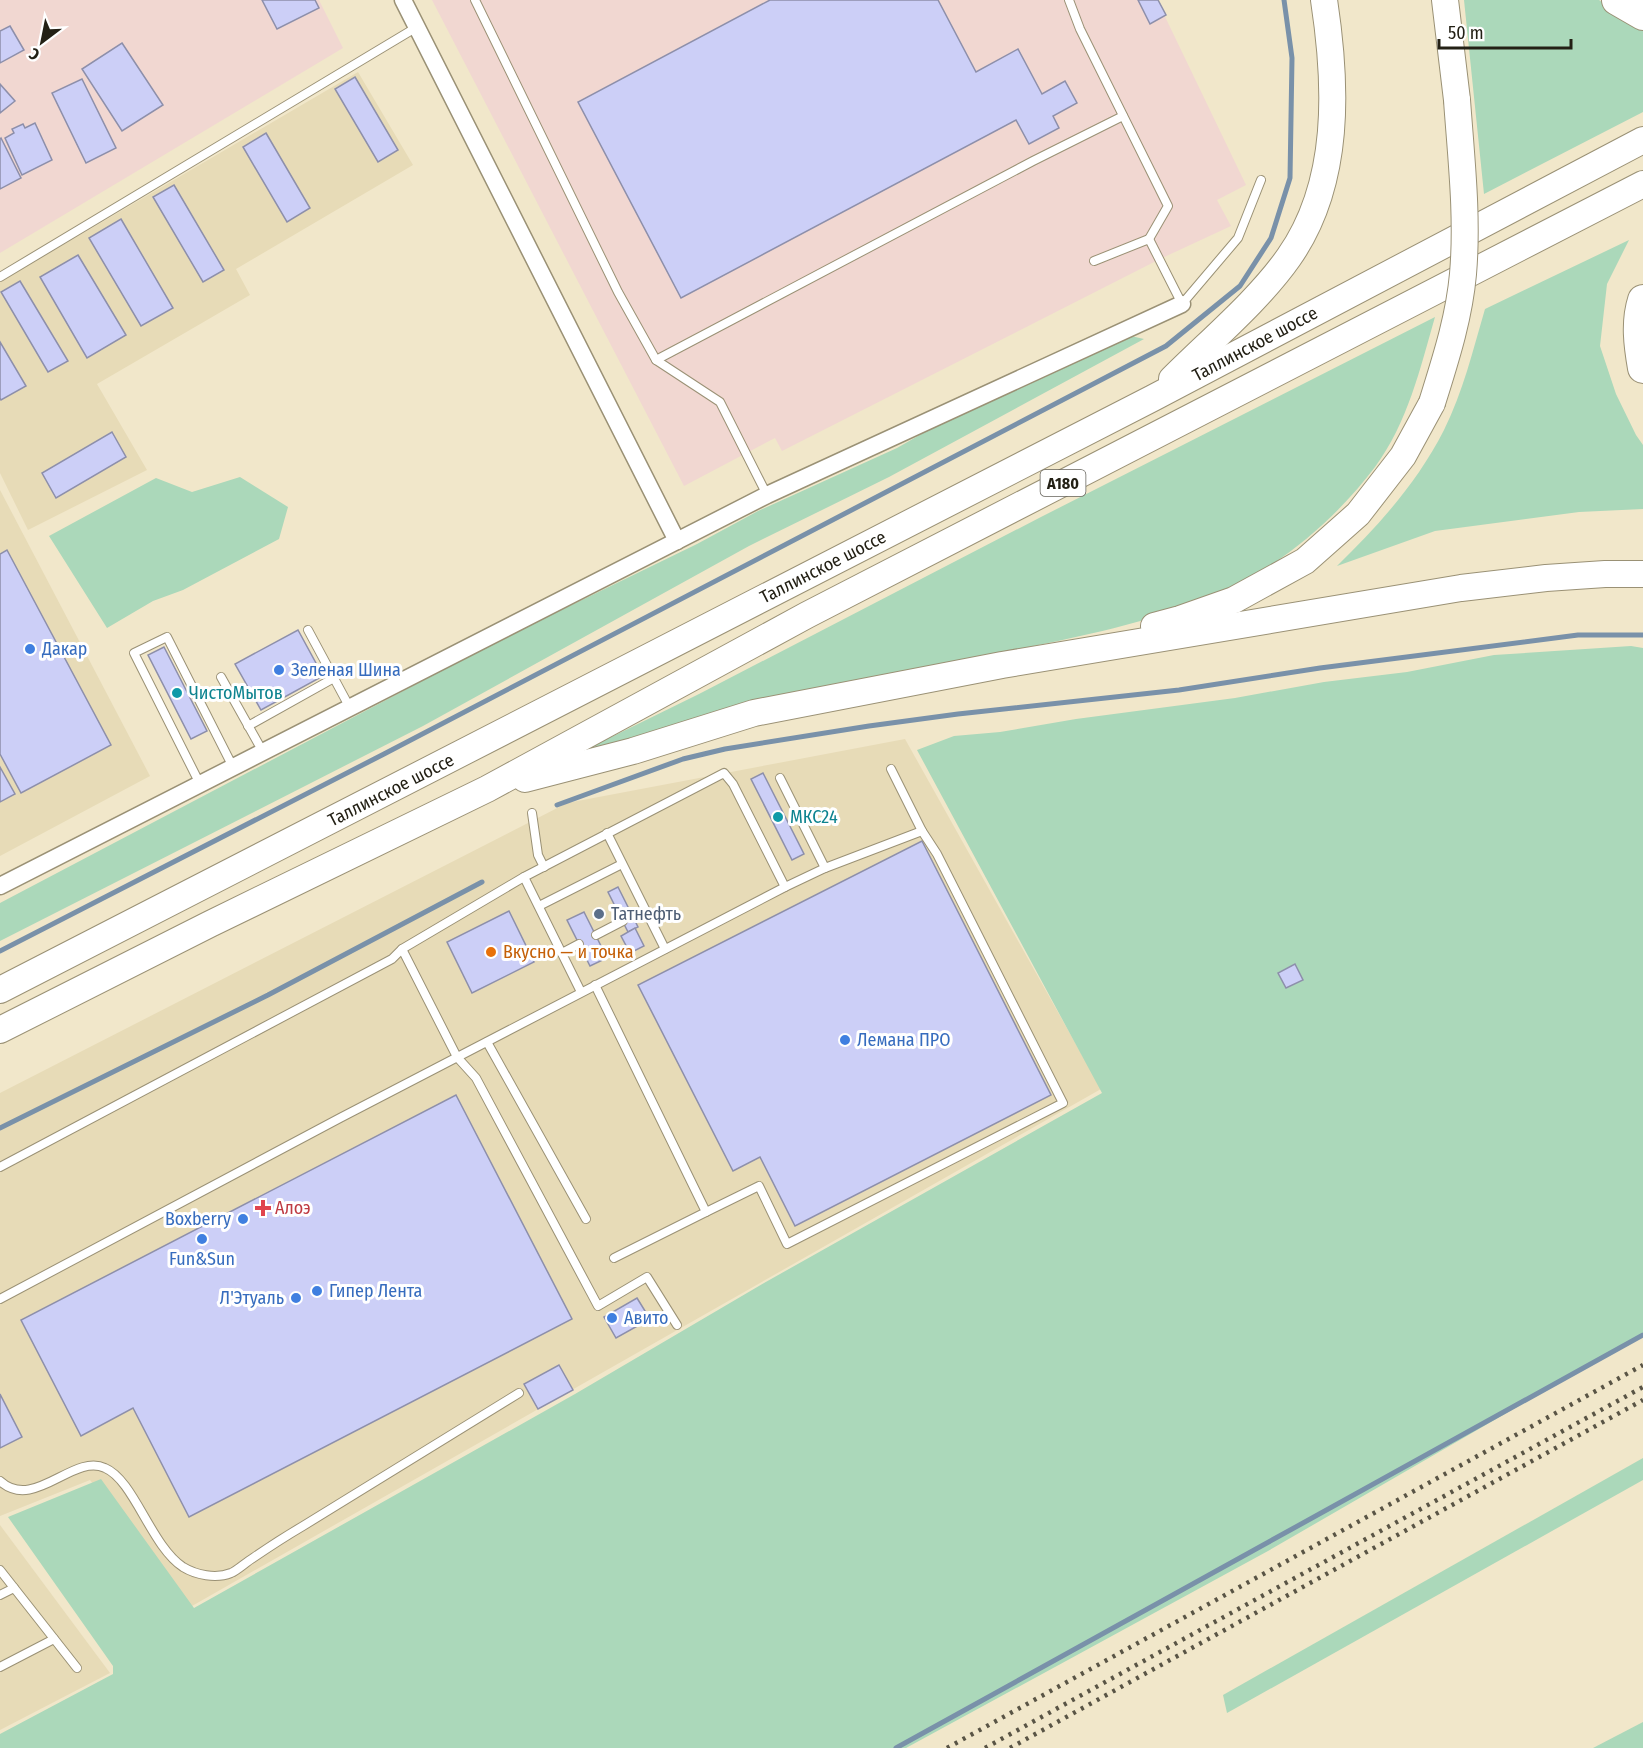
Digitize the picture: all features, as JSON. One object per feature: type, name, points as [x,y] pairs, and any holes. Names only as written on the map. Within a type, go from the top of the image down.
[{"type":"highway","points":[[1617,0],[1643,15]]},
{"type":"highway","points":[[1643,300],[1640,309],[1638,340],[1643,368]]},
{"type":"main road","points":[[1153,398],[1237,315],[1289,257],[1316,205],[1327,166],[1333,115],[1324,0]]},
{"type":"main road","points":[[1002,665],[1180,619],[1233,600],[1305,561],[1358,514],[1403,456],[1432,403],[1453,335],[1463,274],[1464,191],[1457,100],[1444,0]]},
{"type":"main road","name":"Таллинское шоссе","points":[[0,990],[1153,398],[1643,140]]},
{"type":"main road","name":"Таллинское шоссе","points":[[0,1030],[210,924],[487,789],[807,615],[1643,184]]},
{"type":"main road","points":[[487,789],[633,751],[754,713],[1002,665],[1461,588],[1546,578],[1643,574]]},
{"type":"street","points":[[403,0],[677,541]]},
{"type":"street","points":[[0,886],[767,495],[1182,304]]},
{"type":"lane","points":[[475,0],[618,292],[656,360],[720,402],[767,495]]},
{"type":"lane","points":[[1069,0],[1080,29],[1168,206],[1149,239],[1094,261]]},
{"type":"lane","points":[[0,277],[417,27]]},
{"type":"lane","points":[[656,360],[1123,116]]},
{"type":"lane","points":[[1149,239],[1182,304],[1238,238],[1262,180]]},
{"type":"lane","points":[[308,630],[350,708]]},
{"type":"lane","points":[[200,784],[134,653],[167,637],[233,767]]},
{"type":"lane","points":[[221,677],[263,752]]},
{"type":"lane","points":[[248,726],[334,678]]},
{"type":"lane","points":[[614,1258],[759,1186],[787,1244],[1063,1103],[937,854],[922,831],[891,769]]},
{"type":"lane","points":[[0,1167],[381,965],[524,877],[724,773],[733,784],[785,887]]},
{"type":"lane","points":[[780,778],[825,868]]},
{"type":"lane","points":[[532,813],[538,855],[544,867]]},
{"type":"lane","points":[[0,1299],[457,1057],[785,887],[825,868],[922,831]]},
{"type":"lane","points":[[607,833],[665,949]]},
{"type":"lane","points":[[539,906],[622,864]]},
{"type":"lane","points":[[524,877],[581,992]]},
{"type":"lane","points":[[633,916],[645,910]]},
{"type":"lane","points":[[596,935],[623,921]]},
{"type":"lane","points":[[562,953],[579,944]]},
{"type":"lane","points":[[402,950],[457,1057],[476,1078],[598,1306],[647,1277],[677,1325]]},
{"type":"lane","points":[[595,985],[706,1212]]},
{"type":"lane","points":[[487,1042],[586,1219]]},
{"type":"lane","points":[[0,1481],[5,1485],[25,1490],[49,1484],[89,1465],[106,1468],[120,1479],[166,1552],[183,1567],[206,1576],[231,1573],[272,1545],[519,1393]]},
{"type":"lane","points":[[0,1570],[77,1668]]},
{"type":"lane","points":[[0,1596],[14,1588]]},
{"type":"lane","points":[[0,1667],[54,1639]]},
{"type":"shaded area","points":[[0,0],[319,0],[343,48],[0,253]]},
{"type":"shaded area","points":[[432,0],[1157,0],[1246,185],[1217,200],[1231,226],[1160,259],[782,451],[775,438],[684,486]]},
{"type":"shaded area","points":[[358,72],[413,165],[236,269],[250,295],[97,384],[147,470],[28,530],[0,473],[0,282]]},
{"type":"shaded area","points":[[0,490],[150,776],[0,856]]},
{"type":"shaded area","points":[[905,739],[1101,1089],[185,1610],[90,1480],[0,1516],[0,1093],[567,803]]},
{"type":"shaded area","points":[[0,1525],[110,1673],[0,1730]]},
{"type":"green space","points":[[1464,0],[1599,0],[1643,26],[1643,112],[1484,194]]},
{"type":"green space","points":[[1629,240],[1607,284],[1600,346],[1616,394],[1643,445],[1643,509],[1579,512],[1435,531],[1337,566],[1368,535],[1409,486],[1444,430],[1457,401],[1485,309]]},
{"type":"green space","points":[[1435,317],[1405,413],[1375,467],[1345,503],[1311,535],[1273,564],[1232,587],[1169,613],[1125,625],[1058,641],[748,704],[655,731],[594,754],[591,747],[699,694]]},
{"type":"green space","points":[[1131,336],[1144,339],[889,477],[749,546],[423,726],[0,941],[0,903],[502,639],[697,544],[758,511],[897,448],[946,420],[1026,385],[1103,346]]},
{"type":"green space","points":[[240,477],[288,507],[279,539],[183,590],[153,601],[107,628],[49,536],[156,478],[192,492]]},
{"type":"green space","points":[[1631,646],[1643,648],[1643,1334],[1268,1551],[906,1748],[0,1748],[0,1734],[113,1674],[113,1666],[8,1517],[101,1479],[194,1608],[575,1394],[764,1283],[1102,1093],[917,750],[954,736],[1000,732],[1076,719],[1235,698],[1324,682],[1407,672],[1494,655]]},
{"type":"green space","points":[[1643,1458],[1643,1480],[1227,1713],[1223,1695]]},
{"type":"green space","points":[[1643,1722],[1643,1748],[1593,1748]]},
{"type":"building","points":[[262,0],[315,0],[319,8],[277,29]]},
{"type":"building","points":[[770,0],[938,0],[976,72],[1018,49],[1042,94],[1065,81],[1077,103],[1053,116],[1059,128],[1029,144],[1016,120],[681,298],[578,102]]},
{"type":"building","points":[[1138,0],[1158,0],[1166,15],[1150,24]]},
{"type":"building","points":[[10,26],[24,50],[0,63],[0,31]]},
{"type":"building","points":[[122,43],[163,105],[122,131],[82,69]]},
{"type":"building","points":[[355,77],[398,150],[378,162],[335,89]]},
{"type":"building","points":[[82,79],[116,148],[86,163],[52,93]]},
{"type":"building","points":[[0,84],[15,101],[0,113]]},
{"type":"building","points":[[35,123],[52,160],[22,175],[5,138],[14,133],[12,129],[23,124],[25,128]]},
{"type":"building","points":[[266,133],[310,208],[287,222],[243,147]]},
{"type":"building","points":[[0,139],[21,178],[0,189]]},
{"type":"building","points":[[174,185],[224,270],[203,282],[153,197]]},
{"type":"building","points":[[121,219],[173,308],[141,326],[89,238]]},
{"type":"building","points":[[78,255],[126,335],[87,358],[40,277]]},
{"type":"building","points":[[20,281],[68,361],[48,372],[1,292]]},
{"type":"building","points":[[0,342],[26,386],[1,400],[0,398]]},
{"type":"building","points":[[112,432],[126,457],[56,498],[42,473]]},
{"type":"building","name":"Дакар","points":[[7,550],[111,745],[21,793],[0,754],[0,554]]},
{"type":"building","name":"Зеленая Шина","points":[[298,630],[323,676],[261,710],[235,664]]},
{"type":"building","name":"ЧистоМытов","points":[[164,647],[207,731],[191,739],[148,655]]},
{"type":"building","points":[[0,767],[15,794],[0,802]]},
{"type":"building","name":"МКС24","points":[[763,773],[804,854],[792,860],[751,779]]},
{"type":"building","name":"Лемана ПРО","points":[[922,841],[1051,1095],[795,1226],[760,1157],[733,1171],[638,985]]},
{"type":"building","points":[[618,887],[638,927],[628,932],[608,892]]},
{"type":"building","name":"Вкусно — и точка","points":[[509,911],[534,962],[472,993],[447,942]]},
{"type":"building","points":[[584,912],[607,958],[590,966],[567,920]]},
{"type":"building","points":[[635,928],[644,946],[630,953],[621,936]]},
{"type":"building","points":[[1295,964],[1303,980],[1286,988],[1278,973]]},
{"type":"building","name":"Гипер Лента","points":[[456,1095],[572,1319],[189,1517],[133,1408],[81,1436],[21,1320]]},
{"type":"building","points":[[637,1298],[650,1319],[616,1338],[604,1317]]},
{"type":"building","points":[[559,1365],[573,1390],[538,1409],[524,1384]]},
{"type":"building","points":[[0,1394],[22,1437],[0,1448]]},
{"type":"waterway","points":[[0,951],[384,754],[1166,346],[1240,286],[1271,238],[1290,178],[1292,58],[1284,0]]},
{"type":"waterway","points":[[557,805],[683,759],[725,749],[869,726],[1179,690],[1320,668],[1578,635],[1643,635]]},
{"type":"waterway","points":[[0,1128],[268,995],[482,882]]},
{"type":"waterway","points":[[896,1748],[1643,1335]]},
{"type":"railway","points":[[947,1748],[1643,1365]]},
{"type":"railway","points":[[985,1748],[1643,1387]]},
{"type":"railway","points":[[1010,1748],[1643,1400]]},
{"type":"place","name":"Дакар","points":[[30,649]]},
{"type":"place","name":"Зеленая Шина","points":[[279,670]]},
{"type":"place","name":"ЧистоМытов","points":[[177,693]]},
{"type":"place","name":"МКС24","points":[[778,817]]},
{"type":"place","name":"Татнефть","points":[[599,914]]},
{"type":"place","name":"Вкусно — и точка","points":[[491,952]]},
{"type":"place","name":"Лемана ПРО","points":[[845,1040]]},
{"type":"place","name":"Алоэ","points":[[263,1208]]},
{"type":"place","name":"Boxberry","points":[[243,1219]]},
{"type":"place","name":"Fun&Sun","points":[[202,1239]]},
{"type":"place","name":"Гипер Лента","points":[[317,1291]]},
{"type":"place","name":"Л'Этуаль","points":[[296,1298]]},
{"type":"place","name":"Авито","points":[[612,1318]]}]
